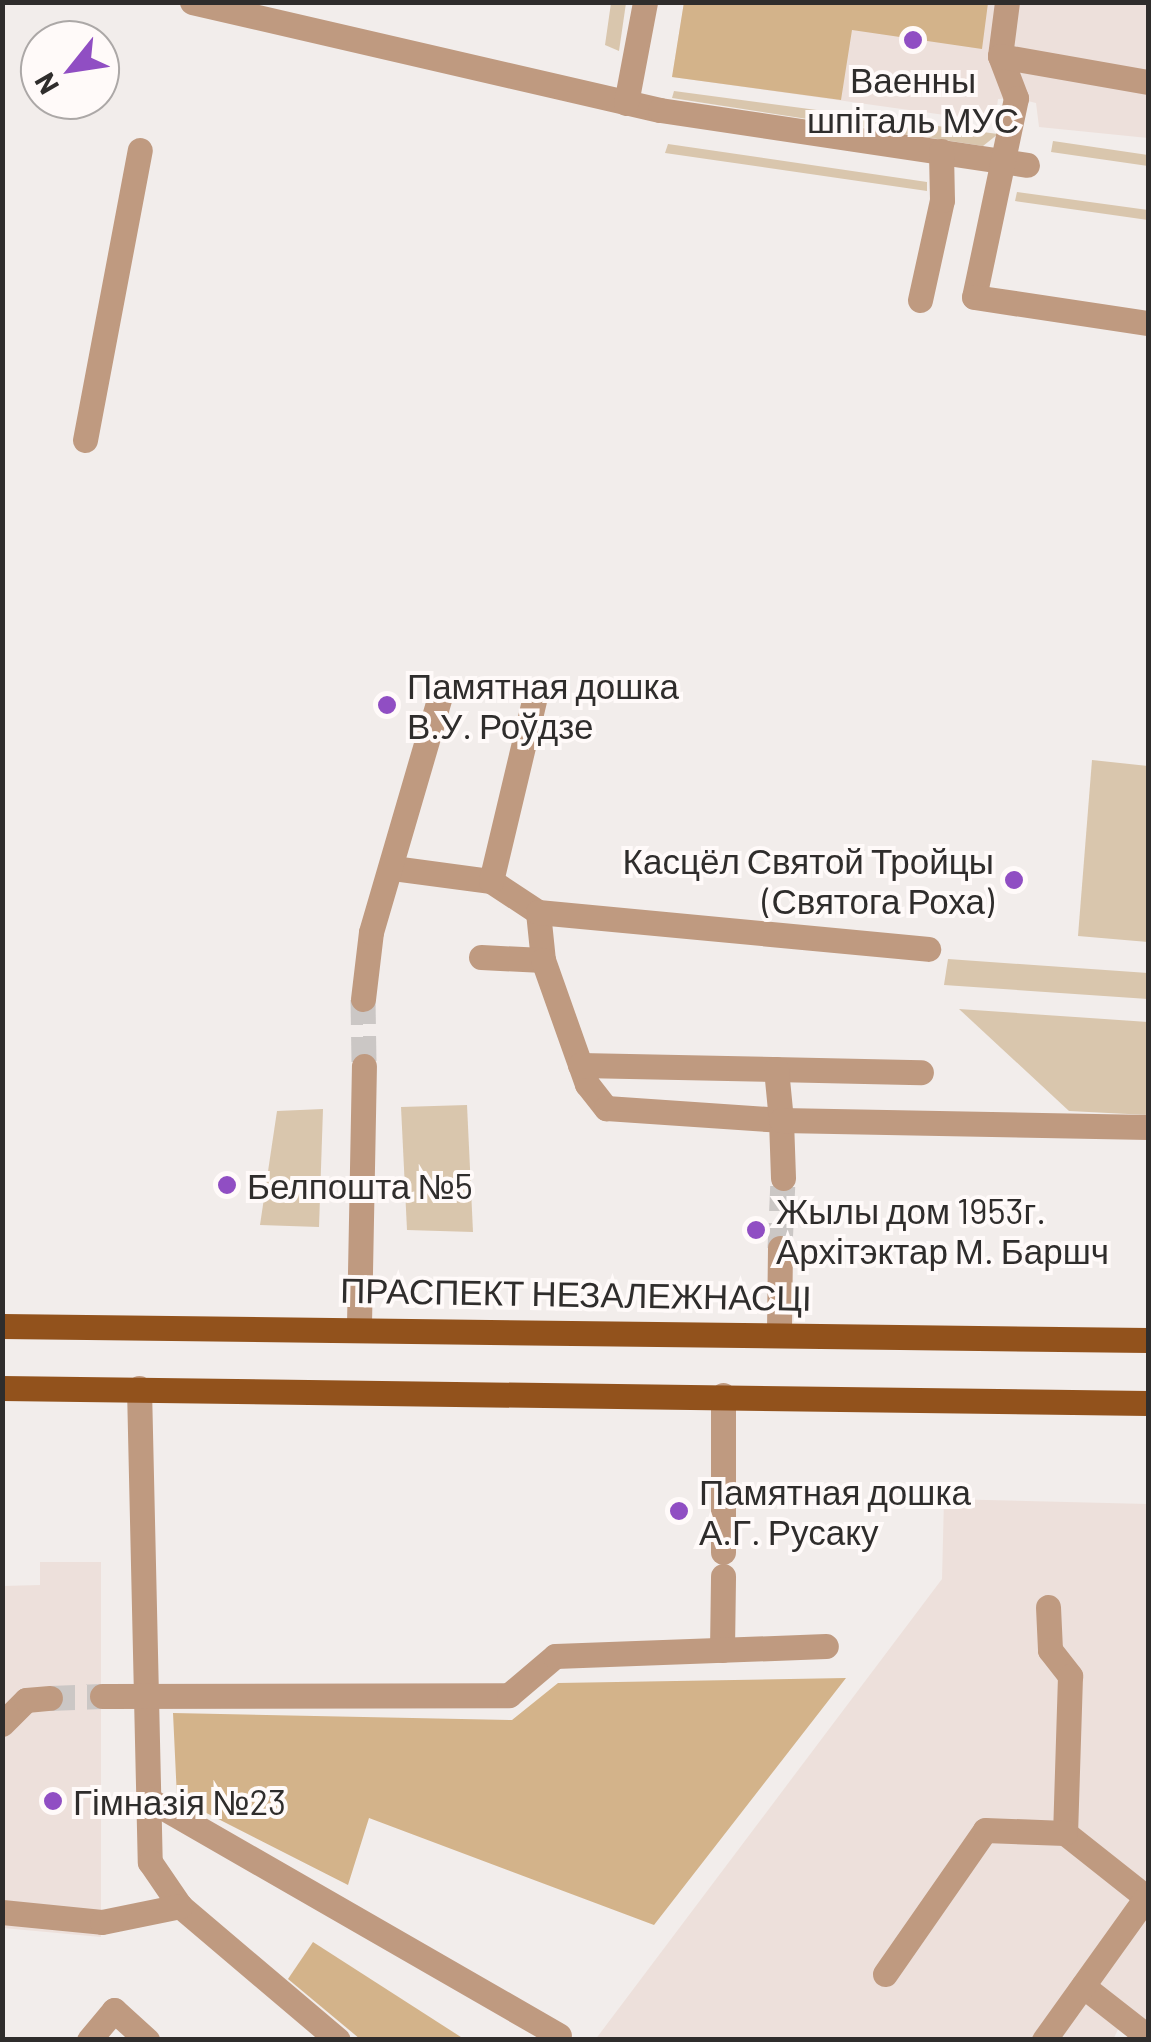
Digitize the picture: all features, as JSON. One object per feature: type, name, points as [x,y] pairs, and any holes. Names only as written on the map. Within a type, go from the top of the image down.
[{"type":"main road","name":"ПРАСПЕКТ НЕЗАЛЕЖНАСЦІ","points":[[2,1326],[359,1324],[1148,1340]]},
{"type":"main road","points":[[2,1388],[723,1394],[1148,1403]]},
{"type":"street","points":[[192,2],[626,102],[1014,164]]},
{"type":"street","points":[[626,102],[645,2]]},
{"type":"street","points":[[1007,2],[1000,56],[1016,98],[1014,164],[974,297],[1148,323]]},
{"type":"street","points":[[1000,56],[1148,82]]},
{"type":"street","points":[[84,440],[140,150]]},
{"type":"street","points":[[920,300],[942,200],[941,151]]},
{"type":"street","points":[[363,1000],[371,932],[394,868],[442,689]]},
{"type":"street","points":[[491,881],[534,701]]},
{"type":"street","points":[[394,868],[491,881],[538,912],[928,949]]},
{"type":"street","points":[[538,912],[544,960],[580,1064],[606,1108],[781,1120],[1148,1127]]},
{"type":"street","points":[[481,957],[544,960]]},
{"type":"street","points":[[580,1064],[921,1072]]},
{"type":"street","points":[[359,1324],[364,1066]]},
{"type":"street","points":[[776,1069],[783,1178]]},
{"type":"street","points":[[779,1330],[780,1248]]},
{"type":"street","points":[[139,1388],[150,1862],[180,1906],[338,2040]]},
{"type":"street","points":[[722,1650],[723,1394]]},
{"type":"street","points":[[1048,1606],[1050,1650],[1070,1676],[1065,1832]]},
{"type":"street","points":[[102,1696],[509,1695],[554,1656],[826,1646]]},
{"type":"street","points":[[2,1724],[26,1700],[50,1698]]},
{"type":"street","points":[[148,1799],[559,2035]]},
{"type":"street","points":[[885,1974],[985,1830],[1065,1832],[1148,1896],[1044,2040]]},
{"type":"street","points":[[2,1912],[102,1922],[180,1906]]},
{"type":"street","points":[[1083,1986],[1148,2037]]},
{"type":"street","points":[[90,2040],[114,2010],[146,2040]]},
{"type":"shaded area","points":[[684,2],[988,3],[982,49],[852,30],[841,100],[672,77]]},
{"type":"shaded area","points":[[611,3],[626,3],[619,51],[605,45]]},
{"type":"shaded area","name":"Ваенны шпіталь МУС","points":[[684,3],[1148,3],[1148,138],[1039,127],[1036,103],[1016,98],[998,99],[995,122],[672,77]]},
{"type":"shaded area","points":[[674,91],[998,134],[983,146],[672,98]]},
{"type":"shaded area","points":[[1053,141],[1148,155],[1148,166],[1051,152]]},
{"type":"shaded area","points":[[668,144],[927,182],[927,191],[665,153]]},
{"type":"shaded area","points":[[1017,192],[1148,210],[1148,220],[1015,201]]},
{"type":"shaded area","points":[[1092,760],[1148,766],[1148,942],[1078,936]]},
{"type":"shaded area","points":[[948,959],[1148,973],[1148,999],[944,985]]},
{"type":"shaded area","points":[[959,1009],[1148,1022],[1148,1115],[1069,1111]]},
{"type":"shaded area","points":[[467,1105],[473,1232],[407,1230],[401,1107]]},
{"type":"shaded area","points":[[323,1109],[319,1227],[260,1225],[277,1111]]},
{"type":"shaded area","points":[[944,1499],[1148,1504],[1148,2023],[1128,2008],[1113,2040],[595,2040],[942,1579]]},
{"type":"shaded area","name":"Гімназія №23","points":[[40,1562],[101,1562],[101,1937],[3,1928],[3,1586],[40,1585]]},
{"type":"shaded area","points":[[846,1678],[654,1925],[369,1818],[348,1885],[177,1798],[173,1713],[512,1720],[558,1683]]},
{"type":"shaded area","points":[[313,1942],[464,2039],[360,2039],[288,1979]]},
{"type":"tunnel","points":[[363,999],[364,1066]]},
{"type":"tunnel","points":[[780,1248],[783,1178]]},
{"type":"tunnel","points":[[50,1698],[102,1696]]},
{"type":"place","name":"Ваенны шпіталь МУС","points":[[913,40]]},
{"type":"place","name":"Памятная дошка В.У. Роўдзе","points":[[387,705]]},
{"type":"place","name":"Касцёл Святой Тройцы (Святога Роха)","points":[[1014,880]]},
{"type":"place","name":"Белпошта №5","points":[[227,1185]]},
{"type":"place","name":"Жылы дом 1953г. Архітэктар М. Баршч","points":[[756,1230]]},
{"type":"place","name":"Памятная дошка А.Г. Русаку","points":[[679,1511]]},
{"type":"place","name":"Гімназія №23","points":[[53,1801]]}]
